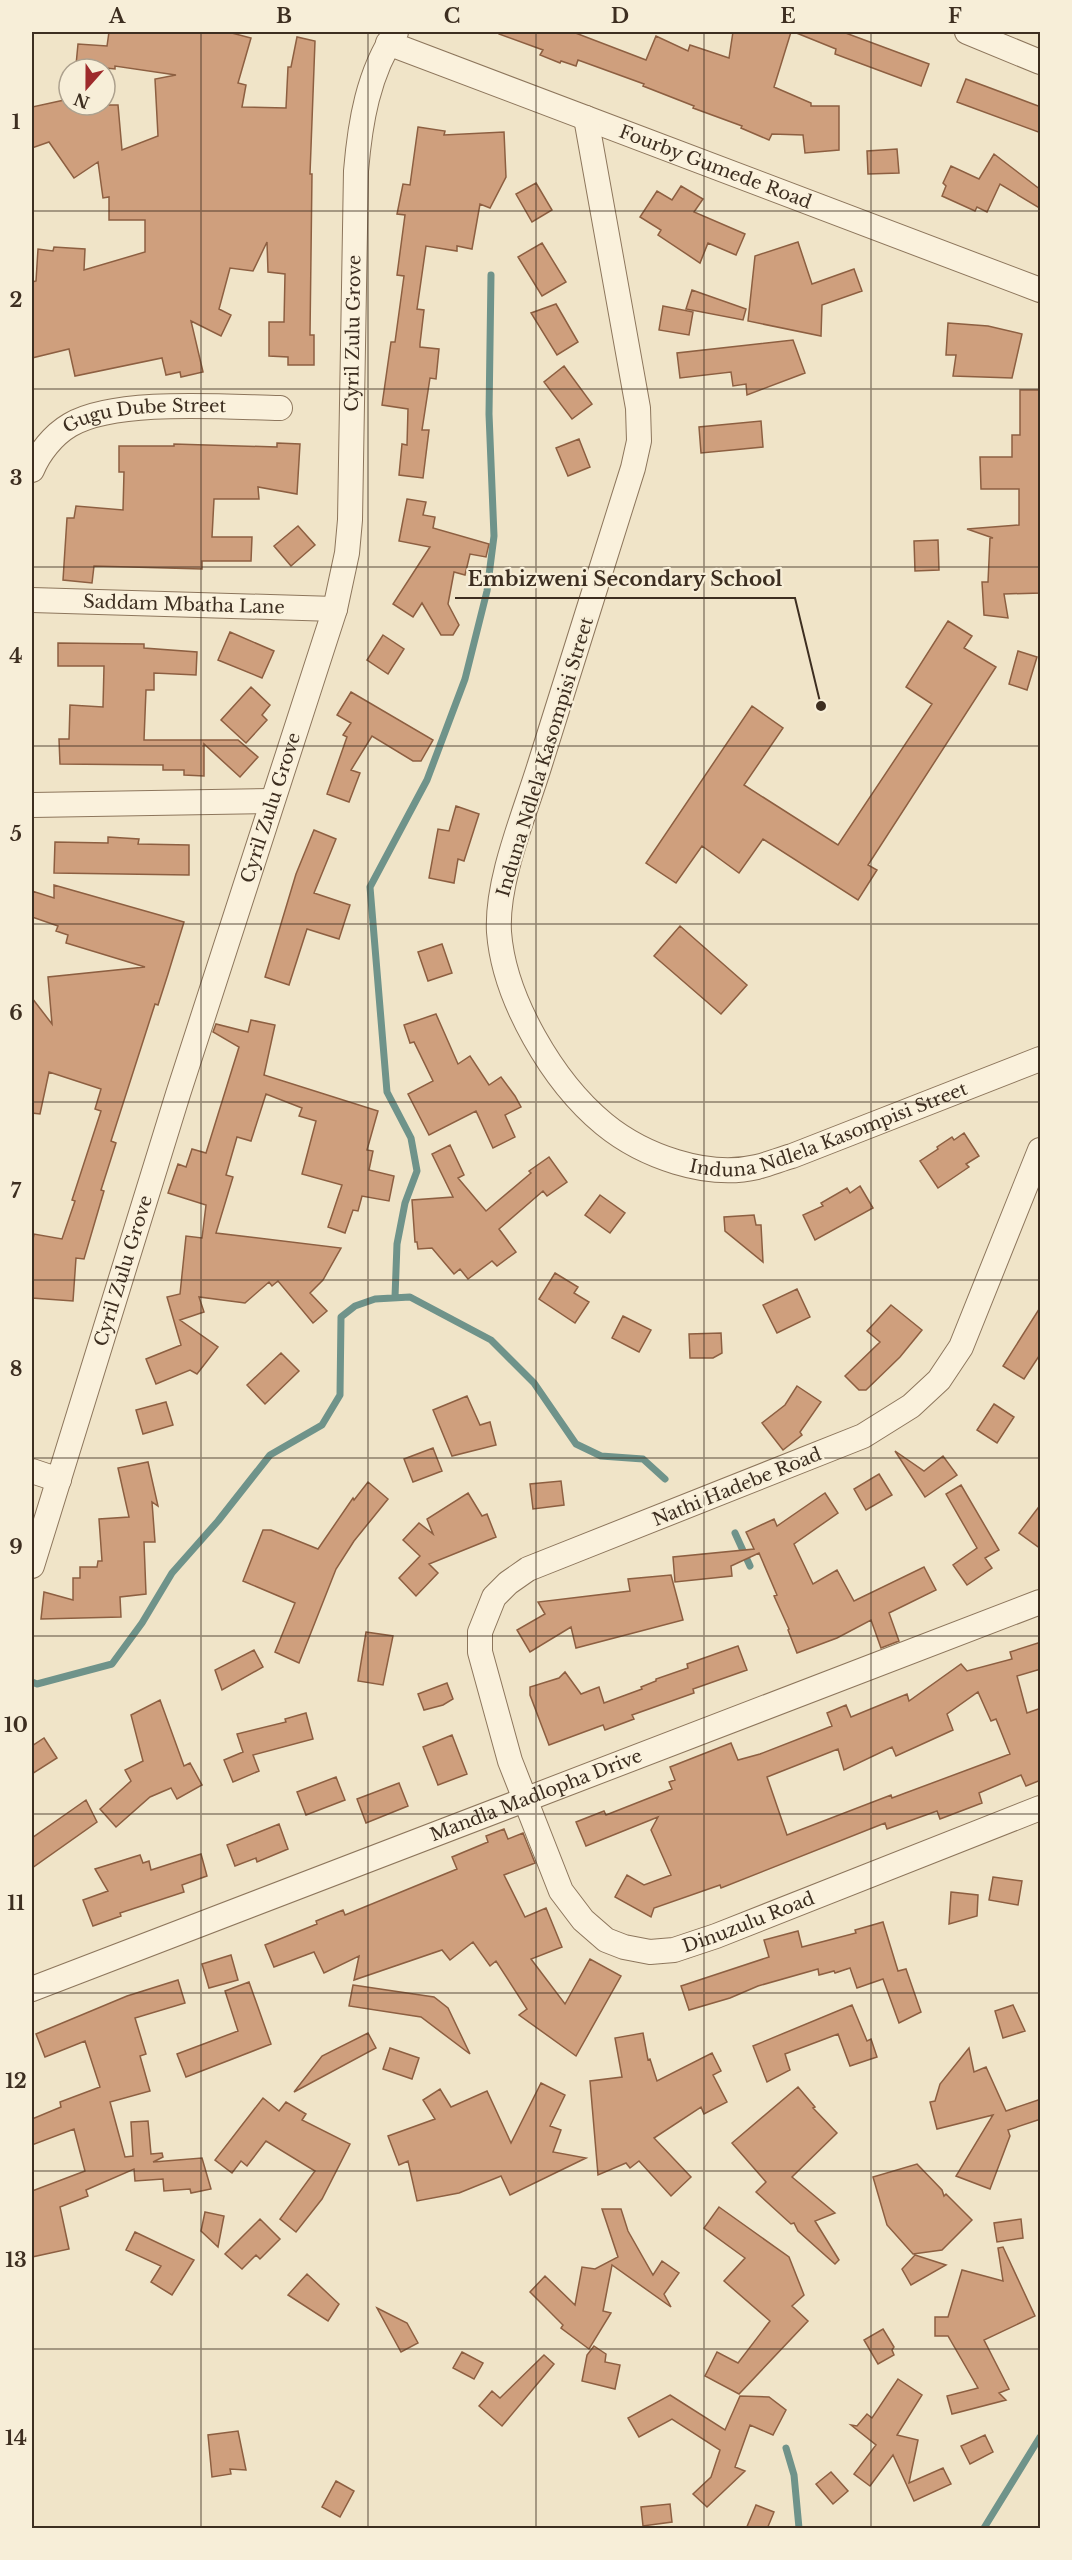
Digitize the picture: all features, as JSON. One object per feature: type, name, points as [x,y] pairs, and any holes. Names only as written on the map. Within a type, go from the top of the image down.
[{"type":"street","points":[[967,32],[1041,62]]},
{"type":"street","name":"Fourby Gumede Road","points":[[392,37],[586,118],[1041,290]]},
{"type":"street","name":"Cyril Zulu Grove","points":[[32,1566],[178,1094],[334,609],[347,553],[350,520],[359,127],[370,86],[392,37]]},
{"type":"street","name":"Induna Ndlela Kasompisi Street","points":[[586,118],[638,408],[639,441],[633,468],[522,822],[500,902],[500,933],[507,974],[523,1014],[545,1057],[586,1110],[618,1136],[649,1152],[689,1166],[728,1170],[756,1167],[792,1156],[1041,1059]]},
{"type":"street","name":"Gugu Dube Street","points":[[32,470],[50,441],[70,425],[111,411],[159,407],[280,408]]},
{"type":"street","name":"Saddam Mbatha Lane","points":[[32,600],[334,609]]},
{"type":"street","points":[[32,805],[272,801]]},
{"type":"street","name":"Nathi Hadebe Road","points":[[526,1801],[510,1761],[480,1652],[480,1632],[494,1597],[508,1583],[528,1569],[863,1436],[911,1406],[939,1380],[962,1347],[1041,1150]]},
{"type":"street","points":[[32,1471],[59,1480]]},
{"type":"street","name":"Mandla Madlopha Drive","points":[[32,1989],[1041,1602]]},
{"type":"street","name":"Dinuzulu Road","points":[[526,1801],[561,1892],[583,1920],[606,1940],[624,1947],[650,1952],[674,1950],[716,1936],[1041,1808]]},
{"type":"building","points":[[109,32],[228,32],[251,38],[238,83],[246,85],[242,107],[286,108],[288,67],[291,67],[297,37],[315,41],[310,174],[312,174],[310,335],[314,335],[314,365],[288,365],[288,357],[269,356],[269,322],[284,322],[285,274],[268,272],[267,242],[253,271],[230,268],[219,309],[231,315],[221,336],[191,321],[203,372],[181,377],[180,372],[166,375],[162,358],[75,376],[69,349],[32,358],[32,282],[36,281],[38,249],[53,251],[54,247],[85,249],[84,270],[145,252],[145,220],[109,220],[109,197],[103,198],[98,162],[74,178],[49,142],[32,148],[32,107],[57,102],[57,117],[117,117],[118,105],[122,150],[158,136],[155,79],[176,75],[117,66],[117,57],[77,57],[78,44],[107,46]]},
{"type":"building","points":[[499,32],[573,32],[646,60],[656,36],[688,51],[690,45],[729,58],[733,32],[791,32],[774,87],[811,103],[811,106],[839,106],[839,150],[805,153],[803,135],[772,134],[769,140],[741,128],[742,126],[643,86],[644,84],[578,60],[576,66],[561,61],[560,63],[540,55],[543,50],[499,34]]},
{"type":"building","points":[[794,32],[843,32],[929,64],[921,86],[835,54],[836,49]]},
{"type":"building","points":[[966,79],[1041,107],[1041,133],[957,102]]},
{"type":"building","points":[[418,127],[445,131],[444,135],[504,132],[506,177],[490,208],[480,204],[472,249],[457,246],[457,251],[426,246],[417,309],[424,310],[420,347],[439,349],[436,379],[430,378],[422,430],[429,430],[423,478],[399,475],[402,444],[407,445],[408,409],[382,405],[391,342],[395,342],[404,276],[397,275],[405,215],[397,214],[403,184],[410,185]]},
{"type":"building","points":[[897,149],[899,173],[868,174],[867,151]]},
{"type":"building","points":[[994,154],[1041,190],[1041,209],[1000,184],[987,212],[977,207],[975,211],[942,196],[946,186],[943,183],[951,166],[979,179]]},
{"type":"building","points":[[536,183],[552,210],[532,222],[516,194]]},
{"type":"building","points":[[681,186],[703,199],[694,212],[745,234],[736,255],[708,243],[700,263],[658,235],[661,230],[640,217],[657,191],[672,200]]},
{"type":"building","points":[[798,242],[812,284],[854,269],[862,291],[822,305],[821,336],[748,321],[755,256]]},
{"type":"building","points":[[542,243],[566,282],[542,296],[518,257]]},
{"type":"building","points":[[692,290],[746,309],[743,320],[686,309]]},
{"type":"building","points":[[556,304],[578,342],[557,355],[531,313]]},
{"type":"building","points":[[663,306],[693,312],[689,335],[659,330]]},
{"type":"building","points":[[948,323],[988,326],[1022,334],[1012,378],[953,376],[956,355],[946,355]]},
{"type":"building","points":[[793,340],[805,373],[747,395],[746,384],[733,386],[731,372],[680,378],[677,353]]},
{"type":"building","points":[[564,366],[592,404],[572,419],[544,382]]},
{"type":"building","points":[[1020,390],[1041,390],[1041,593],[1004,594],[1008,618],[984,615],[982,582],[988,582],[990,538],[993,538],[967,529],[1019,525],[1019,489],[981,489],[980,457],[1012,457],[1012,435],[1020,435]]},
{"type":"building","points":[[761,421],[763,447],[701,453],[699,427]]},
{"type":"building","points":[[579,439],[590,467],[568,476],[556,448]]},
{"type":"building","points":[[277,443],[300,444],[297,494],[258,487],[259,499],[214,499],[212,537],[252,537],[251,561],[202,561],[202,569],[94,566],[92,583],[63,580],[67,518],[74,518],[76,506],[123,510],[124,472],[119,472],[119,446],[174,446],[174,444],[277,447]]},
{"type":"building","points":[[407,499],[426,502],[423,515],[435,517],[433,528],[489,544],[486,557],[470,554],[465,575],[454,572],[448,604],[459,625],[453,635],[441,635],[422,603],[413,617],[393,604],[430,547],[399,541]]},
{"type":"building","points":[[298,526],[315,545],[291,566],[274,546]]},
{"type":"building","points":[[938,540],[939,570],[915,571],[914,541]]},
{"type":"building","points":[[948,621],[972,636],[964,648],[996,667],[868,865],[877,870],[858,900],[763,839],[739,873],[702,846],[676,883],[646,863],[752,706],[783,728],[744,785],[838,845],[932,704],[906,687]]},
{"type":"building","points":[[230,632],[274,651],[262,678],[218,660]]},
{"type":"building","points":[[383,635],[404,649],[388,674],[367,660]]},
{"type":"building","points":[[58,643],[144,644],[144,648],[197,652],[196,675],[154,673],[154,690],[146,690],[144,740],[238,740],[258,757],[240,777],[204,744],[204,776],[184,775],[184,770],[163,770],[163,765],[60,764],[59,739],[69,739],[70,705],[103,707],[104,666],[58,666]]},
{"type":"building","points":[[1018,651],[1037,657],[1027,690],[1009,684]]},
{"type":"building","points":[[251,687],[270,705],[262,715],[267,720],[246,743],[221,720]]},
{"type":"building","points":[[351,692],[433,740],[421,761],[413,761],[372,736],[351,770],[360,773],[349,802],[327,794],[347,737],[343,735],[351,723],[337,715]]},
{"type":"building","points":[[456,806],[479,814],[464,861],[458,859],[454,883],[429,878],[438,829],[449,831]]},
{"type":"building","points":[[314,830],[336,839],[314,893],[350,905],[339,939],[307,929],[289,985],[265,977],[296,874]]},
{"type":"building","points":[[108,837],[139,839],[138,844],[189,845],[189,875],[54,873],[55,842],[108,843]]},
{"type":"building","points":[[54,885],[184,922],[111,1141],[116,1143],[101,1190],[104,1191],[84,1259],[76,1258],[73,1301],[32,1298],[32,1244],[34,1234],[62,1239],[75,1201],[72,1200],[101,1111],[95,1109],[101,1089],[49,1072],[40,1114],[32,1113],[32,998],[52,1024],[48,977],[145,967],[66,943],[68,935],[56,931],[58,926],[32,917],[32,891],[54,898]]},
{"type":"building","points":[[680,926],[747,985],[721,1014],[654,956]]},
{"type":"building","points":[[442,944],[452,973],[428,981],[418,952]]},
{"type":"building","points":[[436,1014],[458,1064],[470,1056],[489,1085],[501,1077],[515,1096],[521,1107],[505,1115],[515,1137],[493,1148],[476,1111],[429,1135],[408,1094],[433,1081],[414,1042],[410,1043],[404,1025]]},
{"type":"building","points":[[251,1020],[275,1025],[264,1075],[378,1111],[367,1150],[373,1151],[369,1170],[394,1176],[389,1201],[362,1196],[358,1211],[353,1210],[345,1233],[328,1227],[342,1185],[302,1174],[316,1121],[299,1116],[302,1108],[266,1094],[251,1141],[237,1137],[226,1175],[233,1177],[216,1233],[341,1248],[323,1280],[310,1293],[327,1311],[313,1323],[278,1281],[272,1286],[269,1282],[245,1303],[199,1297],[204,1312],[180,1320],[218,1347],[197,1374],[190,1370],[156,1384],[146,1359],[181,1345],[167,1297],[180,1294],[186,1236],[202,1238],[206,1205],[168,1193],[178,1164],[186,1167],[192,1149],[206,1153],[239,1047],[213,1032],[216,1024],[248,1032]]},
{"type":"building","points":[[964,1133],[979,1156],[966,1164],[969,1167],[938,1188],[920,1161],[952,1137],[954,1140]]},
{"type":"building","points":[[450,1145],[464,1175],[458,1178],[486,1211],[531,1173],[529,1171],[549,1157],[567,1182],[547,1196],[543,1191],[499,1229],[516,1252],[497,1266],[492,1261],[468,1279],[460,1269],[454,1274],[432,1248],[418,1249],[417,1242],[415,1242],[412,1200],[453,1197],[432,1154]]},
{"type":"building","points":[[860,1186],[873,1208],[815,1240],[803,1215],[823,1206],[821,1203],[847,1188],[850,1193]]},
{"type":"building","points":[[600,1195],[625,1213],[610,1233],[585,1215]]},
{"type":"building","points":[[754,1215],[756,1225],[761,1225],[763,1262],[725,1231],[724,1217]]},
{"type":"building","points":[[555,1273],[578,1287],[574,1293],[589,1302],[575,1323],[539,1299]]},
{"type":"building","points":[[797,1289],[810,1317],[777,1333],[763,1305]]},
{"type":"building","points":[[891,1305],[922,1330],[900,1357],[866,1390],[859,1390],[845,1376],[880,1342],[867,1331]]},
{"type":"building","points":[[1041,1306],[1041,1353],[1024,1379],[1003,1366]]},
{"type":"building","points":[[623,1316],[651,1330],[639,1352],[612,1338]]},
{"type":"building","points":[[721,1333],[722,1353],[713,1358],[690,1358],[689,1334]]},
{"type":"building","points":[[281,1353],[299,1371],[265,1404],[247,1385]]},
{"type":"building","points":[[797,1386],[821,1402],[800,1432],[802,1435],[783,1450],[762,1423],[785,1405]]},
{"type":"building","points":[[467,1396],[480,1425],[490,1422],[496,1445],[452,1456],[433,1410]]},
{"type":"building","points":[[166,1402],[173,1425],[143,1434],[136,1410]]},
{"type":"building","points":[[994,1404],[1014,1417],[997,1443],[977,1430]]},
{"type":"building","points":[[433,1448],[442,1471],[413,1482],[404,1459]]},
{"type":"building","points":[[895,1451],[924,1471],[943,1456],[957,1475],[925,1497]]},
{"type":"building","points":[[148,1462],[158,1506],[152,1502],[155,1542],[144,1542],[146,1594],[120,1597],[121,1617],[41,1619],[44,1592],[73,1600],[73,1578],[80,1578],[80,1567],[97,1567],[98,1561],[102,1561],[99,1519],[129,1517],[118,1468]]},
{"type":"building","points":[[879,1474],[892,1495],[866,1510],[854,1489]]},
{"type":"building","points":[[561,1481],[564,1505],[533,1509],[530,1484]]},
{"type":"building","points":[[368,1482],[388,1499],[354,1541],[336,1569],[299,1663],[275,1652],[295,1603],[243,1581],[263,1530],[271,1530],[318,1549],[353,1498],[354,1500]]},
{"type":"building","points":[[961,1485],[999,1550],[985,1558],[992,1568],[967,1585],[953,1565],[977,1548],[946,1494]]},
{"type":"building","points":[[468,1493],[482,1516],[487,1514],[496,1537],[429,1564],[438,1573],[416,1596],[399,1578],[420,1556],[403,1540],[419,1523],[433,1534],[427,1519]]},
{"type":"building","points":[[825,1493],[838,1513],[794,1544],[813,1584],[837,1570],[854,1601],[924,1567],[936,1590],[889,1613],[899,1641],[881,1648],[871,1620],[837,1638],[797,1653],[774,1596],[777,1595],[759,1553],[731,1566],[732,1576],[675,1582],[673,1557],[754,1549],[746,1532],[774,1519],[777,1526]]},
{"type":"building","points":[[1041,1504],[1041,1549],[1019,1533]]},
{"type":"building","points":[[671,1575],[683,1620],[576,1648],[571,1627],[530,1652],[517,1630],[545,1614],[538,1602],[630,1591],[628,1579]]},
{"type":"building","points":[[366,1632],[393,1636],[383,1685],[358,1681]]},
{"type":"building","points":[[1041,1642],[1041,1669],[1017,1676],[1027,1713],[1041,1708],[1041,1780],[1026,1786],[1021,1775],[979,1793],[982,1803],[940,1819],[937,1811],[887,1829],[885,1823],[721,1888],[720,1885],[654,1908],[651,1917],[615,1897],[627,1875],[644,1885],[671,1875],[651,1830],[658,1817],[586,1846],[576,1822],[604,1811],[606,1815],[672,1789],[669,1782],[675,1780],[670,1767],[731,1743],[738,1760],[760,1754],[832,1726],[827,1713],[846,1705],[851,1717],[907,1694],[909,1701],[961,1664],[967,1671],[1012,1659],[1010,1652]],"holes":[[[978,1692],[991,1721],[996,1719],[1010,1754],[892,1798],[891,1795],[787,1835],[767,1777],[838,1749],[844,1770],[892,1747],[896,1756],[953,1730],[947,1714]]]},
{"type":"building","points":[[738,1646],[747,1670],[693,1689],[694,1693],[632,1715],[634,1719],[605,1730],[603,1725],[549,1745],[530,1695],[530,1687],[559,1678],[565,1672],[581,1694],[599,1687],[604,1703],[642,1689],[641,1687],[656,1679],[688,1668],[687,1664]]},
{"type":"building","points":[[254,1650],[263,1667],[222,1690],[215,1670]]},
{"type":"building","points":[[447,1683],[453,1699],[443,1705],[424,1710],[418,1694]]},
{"type":"building","points":[[160,1700],[184,1766],[190,1763],[202,1785],[177,1799],[171,1788],[150,1797],[116,1827],[100,1809],[131,1781],[125,1770],[143,1761],[131,1715]]},
{"type":"building","points":[[306,1713],[313,1739],[253,1755],[259,1771],[233,1782],[224,1760],[243,1752],[237,1734],[286,1722],[285,1719]]},
{"type":"building","points":[[452,1735],[467,1774],[438,1785],[423,1747]]},
{"type":"building","points":[[44,1738],[57,1758],[32,1774],[32,1746]]},
{"type":"building","points":[[336,1777],[345,1800],[306,1815],[297,1792]]},
{"type":"building","points":[[399,1783],[408,1806],[366,1823],[357,1799]]},
{"type":"building","points":[[86,1800],[97,1822],[32,1868],[32,1838]]},
{"type":"building","points":[[279,1824],[288,1849],[257,1862],[256,1858],[235,1866],[227,1845]]},
{"type":"building","points":[[504,1829],[508,1839],[523,1833],[535,1863],[504,1875],[525,1917],[546,1908],[562,1947],[531,1959],[565,2004],[590,1959],[621,1976],[576,2056],[519,2015],[527,2009],[496,1961],[490,1966],[473,1942],[450,1960],[442,1950],[354,1980],[359,1956],[324,1973],[314,1952],[274,1967],[265,1945],[317,1924],[316,1921],[343,1910],[345,1915],[457,1869],[452,1857],[488,1842],[486,1836]]},
{"type":"building","points":[[201,1854],[207,1876],[182,1885],[184,1892],[120,1913],[121,1916],[93,1926],[83,1900],[108,1891],[95,1869],[140,1855],[143,1863],[149,1861],[151,1870]]},
{"type":"building","points":[[993,1877],[1022,1881],[1018,1905],[989,1900]]},
{"type":"building","points":[[951,1892],[978,1895],[977,1916],[949,1924]]},
{"type":"building","points":[[883,1922],[898,1971],[906,1969],[921,2012],[899,2023],[883,1979],[857,1988],[850,1968],[819,1975],[818,1969],[758,1986],[730,1998],[689,2010],[681,1986],[769,1957],[764,1940],[798,1931],[802,1947],[856,1933],[855,1930]]},
{"type":"building","points":[[231,1955],[238,1980],[209,1988],[202,1964]]},
{"type":"building","points":[[178,1980],[185,2003],[135,2018],[146,2054],[140,2056],[150,2091],[110,2102],[125,2157],[133,2156],[131,2122],[148,2121],[151,2154],[162,2153],[163,2157],[153,2162],[202,2158],[211,2189],[191,2193],[190,2189],[164,2191],[163,2179],[135,2181],[134,2169],[86,2190],[88,2196],[60,2207],[69,2249],[32,2257],[32,2191],[85,2171],[74,2129],[32,2145],[32,2119],[61,2107],[60,2102],[100,2087],[85,2041],[45,2057],[36,2034],[127,1996]]},
{"type":"building","points":[[249,1982],[271,2044],[186,2077],[177,2054],[238,2031],[225,1991]]},
{"type":"building","points":[[353,1985],[434,1997],[448,2008],[470,2054],[421,2017],[349,2006]]},
{"type":"building","points":[[852,2005],[867,2041],[871,2039],[877,2057],[850,2066],[838,2034],[785,2054],[790,2070],[767,2082],[753,2046]]},
{"type":"building","points":[[1013,2005],[1025,2031],[1003,2038],[995,2011]]},
{"type":"building","points":[[368,2033],[376,2048],[294,2092],[322,2056]]},
{"type":"building","points":[[643,2033],[648,2060],[650,2059],[657,2081],[712,2053],[721,2071],[713,2075],[727,2102],[704,2114],[701,2107],[654,2138],[691,2177],[671,2196],[639,2161],[630,2168],[626,2163],[598,2175],[590,2081],[622,2077],[615,2038]]},
{"type":"building","points":[[390,2048],[419,2058],[412,2079],[383,2069]]},
{"type":"building","points":[[969,2048],[974,2072],[986,2067],[1006,2111],[1041,2099],[1041,2119],[1008,2130],[1010,2136],[990,2189],[956,2176],[993,2115],[937,2129],[930,2102],[935,2101],[940,2084]]},
{"type":"building","points":[[541,2083],[565,2095],[550,2126],[561,2130],[553,2152],[586,2158],[510,2195],[501,2176],[459,2193],[417,2201],[408,2161],[399,2165],[388,2136],[435,2119],[423,2100],[440,2089],[451,2107],[487,2091],[511,2143]]},
{"type":"building","points":[[798,2087],[815,2107],[813,2108],[837,2133],[792,2177],[835,2213],[815,2221],[839,2260],[835,2264],[798,2231],[794,2223],[791,2224],[756,2192],[766,2182],[732,2143]]},
{"type":"building","points":[[263,2098],[279,2111],[286,2102],[306,2114],[302,2120],[350,2144],[322,2199],[296,2232],[280,2219],[315,2171],[266,2141],[247,2166],[241,2161],[232,2173],[215,2160]]},
{"type":"building","points":[[917,2164],[942,2190],[944,2196],[946,2194],[972,2220],[942,2250],[913,2254],[887,2225],[873,2177]]},
{"type":"building","points":[[719,2207],[789,2257],[804,2295],[792,2306],[808,2321],[739,2394],[705,2376],[717,2352],[738,2363],[770,2321],[724,2281],[745,2258],[704,2228]]},
{"type":"building","points":[[602,2209],[621,2209],[628,2231],[653,2275],[662,2261],[679,2273],[664,2294],[671,2307],[612,2265],[603,2311],[611,2313],[589,2349],[561,2328],[563,2325],[530,2292],[545,2276],[575,2305],[582,2267],[595,2269],[618,2257]]},
{"type":"building","points":[[205,2212],[224,2216],[218,2247],[201,2231]]},
{"type":"building","points":[[260,2219],[280,2239],[260,2259],[256,2255],[242,2269],[225,2254]]},
{"type":"building","points":[[1021,2219],[1023,2238],[997,2242],[994,2223]]},
{"type":"building","points":[[135,2232],[194,2260],[172,2295],[151,2282],[161,2266],[126,2250]]},
{"type":"building","points":[[1003,2247],[1035,2316],[984,2340],[1009,2389],[999,2393],[1006,2400],[952,2414],[947,2396],[978,2388],[948,2336],[935,2336],[935,2317],[948,2317],[962,2270],[1003,2281],[998,2248]]},
{"type":"building","points":[[915,2255],[946,2265],[911,2285],[902,2269]]},
{"type":"building","points":[[307,2274],[339,2304],[328,2321],[288,2295]]},
{"type":"building","points":[[377,2308],[407,2323],[418,2343],[401,2352]]},
{"type":"building","points":[[883,2329],[894,2347],[892,2350],[894,2355],[878,2364],[864,2340]]},
{"type":"building","points":[[594,2346],[606,2354],[605,2362],[620,2365],[615,2389],[582,2381],[587,2355]]},
{"type":"building","points":[[462,2352],[483,2363],[474,2379],[453,2368]]},
{"type":"building","points":[[544,2355],[554,2364],[502,2426],[479,2406],[492,2391],[500,2398]]},
{"type":"building","points":[[898,2379],[922,2395],[897,2435],[918,2440],[909,2483],[943,2468],[951,2484],[914,2501],[893,2455],[870,2486],[854,2474],[876,2445],[851,2425],[857,2426],[867,2414],[872,2418]]},
{"type":"building","points":[[670,2395],[725,2430],[740,2396],[769,2397],[786,2410],[773,2435],[750,2425],[735,2467],[745,2471],[707,2507],[693,2494],[711,2477],[720,2450],[672,2419],[639,2437],[628,2418]]},
{"type":"building","points":[[238,2431],[246,2470],[230,2469],[231,2474],[212,2477],[208,2435]]},
{"type":"building","points":[[985,2435],[993,2452],[970,2464],[961,2446]]},
{"type":"building","points":[[831,2472],[848,2491],[833,2504],[816,2484]]},
{"type":"building","points":[[336,2481],[354,2491],[340,2517],[322,2507]]},
{"type":"building","points":[[670,2504],[672,2522],[643,2526],[641,2507]]},
{"type":"building","points":[[756,2505],[774,2512],[767,2529],[746,2529]]},
{"type":"waterway","points":[[395,1297],[397,1244],[405,1203],[417,1171],[411,1138],[387,1092],[370,887],[427,780],[465,679],[487,591],[494,536],[489,414],[491,275]]},
{"type":"waterway","points":[[32,1682],[37,1684],[112,1664],[142,1623],[172,1573],[218,1521],[270,1455],[322,1425],[340,1395],[341,1317],[355,1306],[375,1299],[410,1297],[491,1340],[534,1383],[576,1444],[601,1456],[643,1459],[665,1479]]},
{"type":"waterway","points":[[735,1533],[750,1566]]},
{"type":"waterway","points":[[984,2528],[1040,2437]]},
{"type":"waterway","points":[[786,2448],[794,2475],[799,2528]]},
{"type":"place","name":"Embizweni Secondary School","points":[[821,706]]}]
